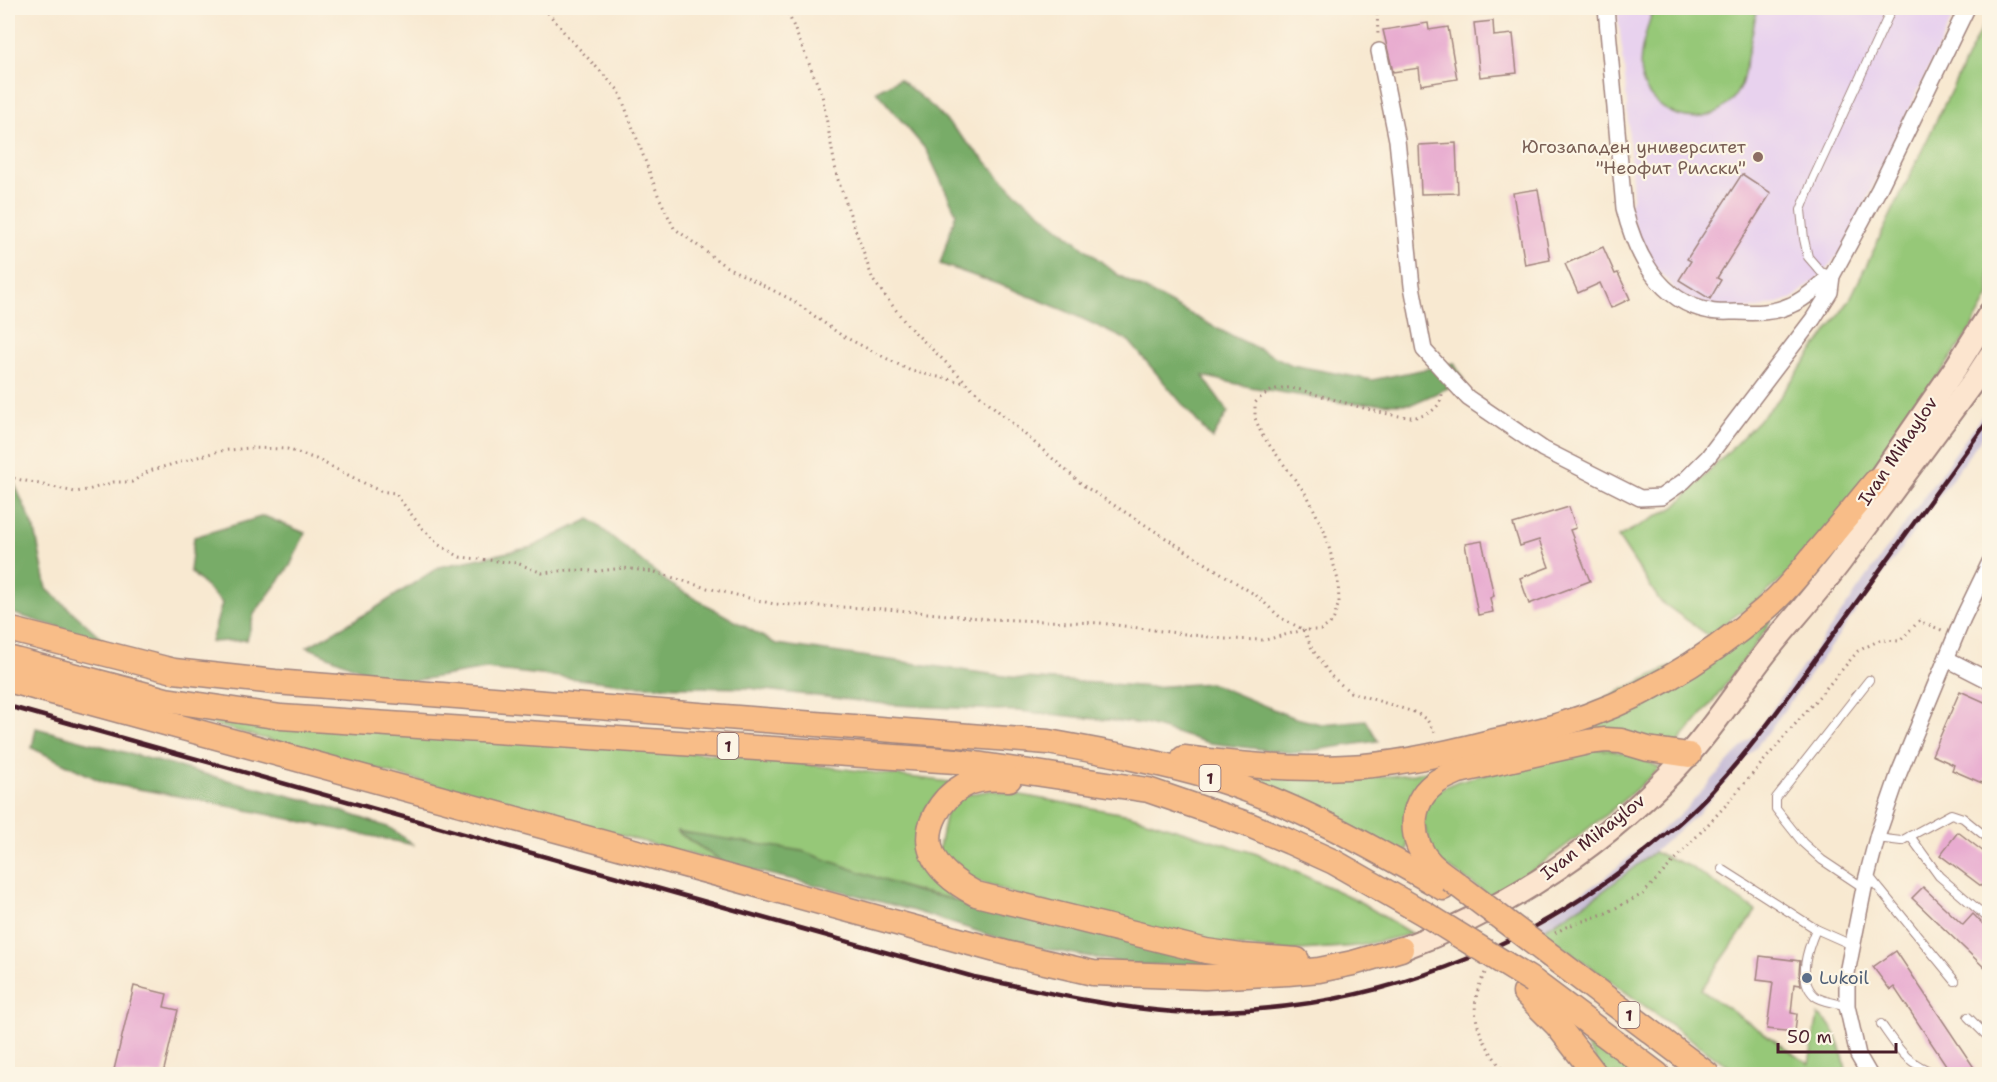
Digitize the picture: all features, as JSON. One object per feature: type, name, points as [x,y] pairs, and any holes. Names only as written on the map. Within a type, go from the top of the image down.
[{"type":"main road","name":"Ivan Mihaylov","points":[[1769,649],[1877,480],[1956,367],[1989,313]]},
{"type":"main road","name":"Ivan Mihaylov","points":[[1401,949],[1440,934],[1494,908],[1566,862],[1630,812],[1689,755],[1769,649],[1839,563],[1975,379],[1989,356]]},
{"type":"main road","points":[[1048,742],[1257,767],[1349,767],[1441,754],[1560,725],[1631,698],[1704,657],[1766,608],[1794,580],[1877,480]]},
{"type":"main road","name":"1","points":[[8,629],[174,671],[242,679],[1048,742],[1132,758],[1213,779],[1273,801],[1333,827],[1446,883],[1550,946],[1707,1074]]},
{"type":"main road","name":"1","points":[[8,658],[166,700],[281,717],[956,761],[1148,790],[1247,824],[1290,842],[1364,879],[1425,915],[1657,1074]]},
{"type":"main road","points":[[8,680],[1010,954],[1094,973],[1205,977],[1288,974],[1353,963],[1401,949]]},
{"type":"main road","points":[[1446,883],[1421,851],[1415,837],[1416,809],[1432,785],[1444,778],[1459,771],[1588,742],[1621,741],[1689,755]]},
{"type":"main road","points":[[1148,790],[1006,778],[964,785],[942,804],[930,830],[929,841],[932,853],[939,866],[949,876],[976,894],[1206,951],[1315,961],[1401,949]]},
{"type":"main road","points":[[1529,987],[1595,1074]]},
{"type":"street","points":[[1606,8],[1624,208],[1630,233],[1648,270],[1662,286],[1679,299],[1710,312],[1776,311],[1794,304],[1832,276]]},
{"type":"street","points":[[1379,51],[1397,140],[1412,286],[1424,350],[1468,398],[1544,449],[1640,498],[1661,497],[1684,482],[1708,457],[1813,319],[1830,292],[1832,276],[1880,189],[1967,8]]},
{"type":"street","points":[[1869,1074],[1865,1071],[1858,1054],[1847,1006],[1847,973],[1866,882],[1877,838],[1899,773],[1989,562]]},
{"type":"street","points":[[1947,659],[1989,681]]},
{"type":"lane","points":[[1832,276],[1821,272],[1808,257],[1803,239],[1801,210],[1827,147],[1892,8]]},
{"type":"lane","points":[[1869,680],[1776,798],[1776,809],[1803,843],[1822,860],[1866,882],[1955,981]]},
{"type":"lane","points":[[1877,838],[1898,842],[1952,814],[1964,818],[1989,840]]},
{"type":"lane","points":[[1911,836],[1939,876],[1989,920]]},
{"type":"lane","points":[[1722,869],[1816,929],[1852,945]]},
{"type":"lane","points":[[1816,929],[1808,949],[1805,977],[1816,997],[1847,1006]]},
{"type":"lane","points":[[1968,1017],[1989,1039]]},
{"type":"lane","points":[[1881,1024],[1903,1055],[1921,1069],[1937,1074]]},
{"type":"path","points":[[544,8],[619,91],[658,195],[674,228],[724,266],[792,300],[841,335],[911,371],[966,382]]},
{"type":"path","points":[[786,8],[822,95],[837,177],[873,280],[908,326],[966,382],[1084,486],[1257,596],[1281,618],[1304,630],[1312,649],[1331,676],[1350,692],[1417,712],[1427,720],[1438,738],[1441,754]]},
{"type":"path","points":[[1377,8],[1379,51]]},
{"type":"path","points":[[8,477],[75,492],[114,482],[132,482],[148,471],[219,451],[250,448],[287,449],[316,459],[380,491],[395,493],[421,527],[439,545],[460,556],[517,563],[542,573],[623,568],[656,572],[703,587],[774,604],[886,609],[989,619],[1100,623],[1224,639],[1265,640],[1304,630],[1321,630],[1334,618],[1339,602],[1338,580],[1317,513],[1308,497],[1262,435],[1255,418],[1255,403],[1262,395],[1282,388],[1301,390],[1393,414],[1415,417],[1429,414],[1437,406],[1442,398],[1442,385]]},
{"type":"path","points":[[1550,946],[1566,927],[1606,913],[1643,894],[1726,805],[1858,651],[1880,640],[1900,641],[1918,621],[1923,621],[1956,637]]},
{"type":"path","points":[[1485,972],[1476,998],[1474,1013],[1478,1031],[1505,1074]]},
{"type":"shaded area","name":"Югозападен университет \"Неофит Рилски\"","points":[[1617,8],[1957,8],[1844,248],[1821,275],[1792,299],[1757,309],[1713,307],[1681,296],[1654,266],[1639,239],[1629,208],[1633,195],[1624,64]]},
{"type":"shaded area","points":[[1989,406],[1989,427],[1766,735],[1699,812],[1654,852],[1598,895],[1541,931],[1531,924],[1602,880],[1684,811],[1759,728]]},
{"type":"green space","points":[[1653,8],[1757,8],[1742,83],[1728,104],[1703,117],[1690,117],[1677,115],[1664,109],[1654,100],[1646,89],[1640,68],[1640,59]]},
{"type":"green space","points":[[1989,12],[1989,296],[1969,332],[1819,549],[1759,599],[1708,635],[1660,601],[1618,537],[1675,507],[1777,401],[1849,301]]},
{"type":"green space","points":[[899,79],[934,108],[1016,193],[1118,275],[1220,330],[1292,365],[1372,380],[1454,363],[1464,381],[1412,404],[1345,403],[1250,387],[1203,376],[1228,412],[1212,439],[1129,341],[1066,311],[940,264],[956,213],[927,151],[876,91]]},
{"type":"green space","points":[[8,478],[12,478],[35,530],[47,589],[106,642],[8,612]]},
{"type":"green space","points":[[264,516],[305,533],[290,566],[254,614],[247,640],[211,642],[222,603],[190,571],[194,537]]},
{"type":"green space","points":[[590,519],[671,585],[776,644],[1011,677],[1152,687],[1210,683],[1292,717],[1321,724],[1366,720],[1378,741],[1294,753],[1209,743],[1145,724],[1019,711],[894,705],[748,688],[641,686],[486,669],[394,684],[307,647],[371,611],[439,567],[532,547]]},
{"type":"green space","points":[[1767,620],[1770,621],[1765,631],[1712,703],[1675,746],[1659,744],[1437,772],[1408,843],[1407,851],[1403,853],[1198,765],[1283,778],[1352,779],[1413,774],[1479,759]]},
{"type":"green space","points":[[137,704],[756,758],[950,782],[926,807],[918,842],[928,876],[955,900],[677,832],[726,864]]},
{"type":"green space","points":[[36,728],[318,803],[390,828],[414,845],[189,798],[105,783],[32,748]]},
{"type":"green space","points":[[1590,748],[1634,754],[1660,768],[1579,836],[1493,898],[1433,857],[1421,815],[1435,791],[1458,781]]},
{"type":"green space","points":[[993,790],[1130,815],[1257,854],[1357,900],[1412,934],[1358,946],[1286,951],[1197,942],[1016,895],[956,873],[938,853],[947,807],[963,795]]},
{"type":"green space","points":[[676,831],[802,851],[911,890],[1238,965],[1135,965],[1017,944],[914,911],[726,864]]},
{"type":"green space","points":[[1654,852],[1689,866],[1756,911],[1701,990],[1809,1064],[1818,1015],[1831,1026],[1835,1033],[1847,1074],[1739,1074],[1541,931],[1598,895]]},
{"type":"green space","points":[[1575,1026],[1637,1074],[1604,1074]]},
{"type":"building","points":[[1493,21],[1494,36],[1513,34],[1517,73],[1480,77],[1474,23]]},
{"type":"building","points":[[1428,23],[1429,30],[1448,27],[1457,79],[1421,85],[1419,68],[1393,72],[1383,30]]},
{"type":"building","points":[[1456,143],[1458,193],[1421,194],[1419,145]]},
{"type":"building","points":[[1742,174],[1771,193],[1717,278],[1721,280],[1710,299],[1679,280],[1691,261],[1687,259]]},
{"type":"building","points":[[1538,189],[1550,260],[1525,265],[1513,193]]},
{"type":"building","points":[[1603,247],[1630,299],[1611,308],[1600,283],[1578,293],[1565,264]]},
{"type":"building","points":[[1569,507],[1576,528],[1570,530],[1590,581],[1529,604],[1520,578],[1549,567],[1539,540],[1520,546],[1513,524]]},
{"type":"building","points":[[1482,541],[1494,596],[1490,598],[1493,612],[1478,615],[1465,544]]},
{"type":"building","points":[[1960,691],[1989,704],[1989,774],[1982,783],[1952,770],[1954,765],[1932,755]]},
{"type":"building","points":[[1958,832],[1989,856],[1989,892],[1940,855]]},
{"type":"building","points":[[1923,887],[1963,925],[1973,914],[1989,930],[1989,972],[1912,898]]},
{"type":"building","points":[[1896,951],[1975,1069],[1966,1074],[1952,1074],[1894,987],[1890,990],[1873,967]]},
{"type":"building","points":[[1760,956],[1800,961],[1801,985],[1794,984],[1791,1013],[1797,1014],[1795,1032],[1767,1029],[1773,982],[1757,980]]},
{"type":"building","points":[[134,986],[167,994],[164,1007],[178,1010],[163,1074],[113,1074]]},
{"type":"railway","points":[[8,706],[974,977],[1074,998],[1149,1010],[1187,1012],[1282,1007],[1338,998],[1393,985],[1446,967],[1498,945],[1548,919],[1596,889],[1660,840],[1712,791],[1763,730],[1990,418]]},
{"type":"place","name":"Югозападен университет \"Неофит Рилски\"","points":[[1758,157]]},
{"type":"place","name":"Lukoil","points":[[1807,978]]}]
